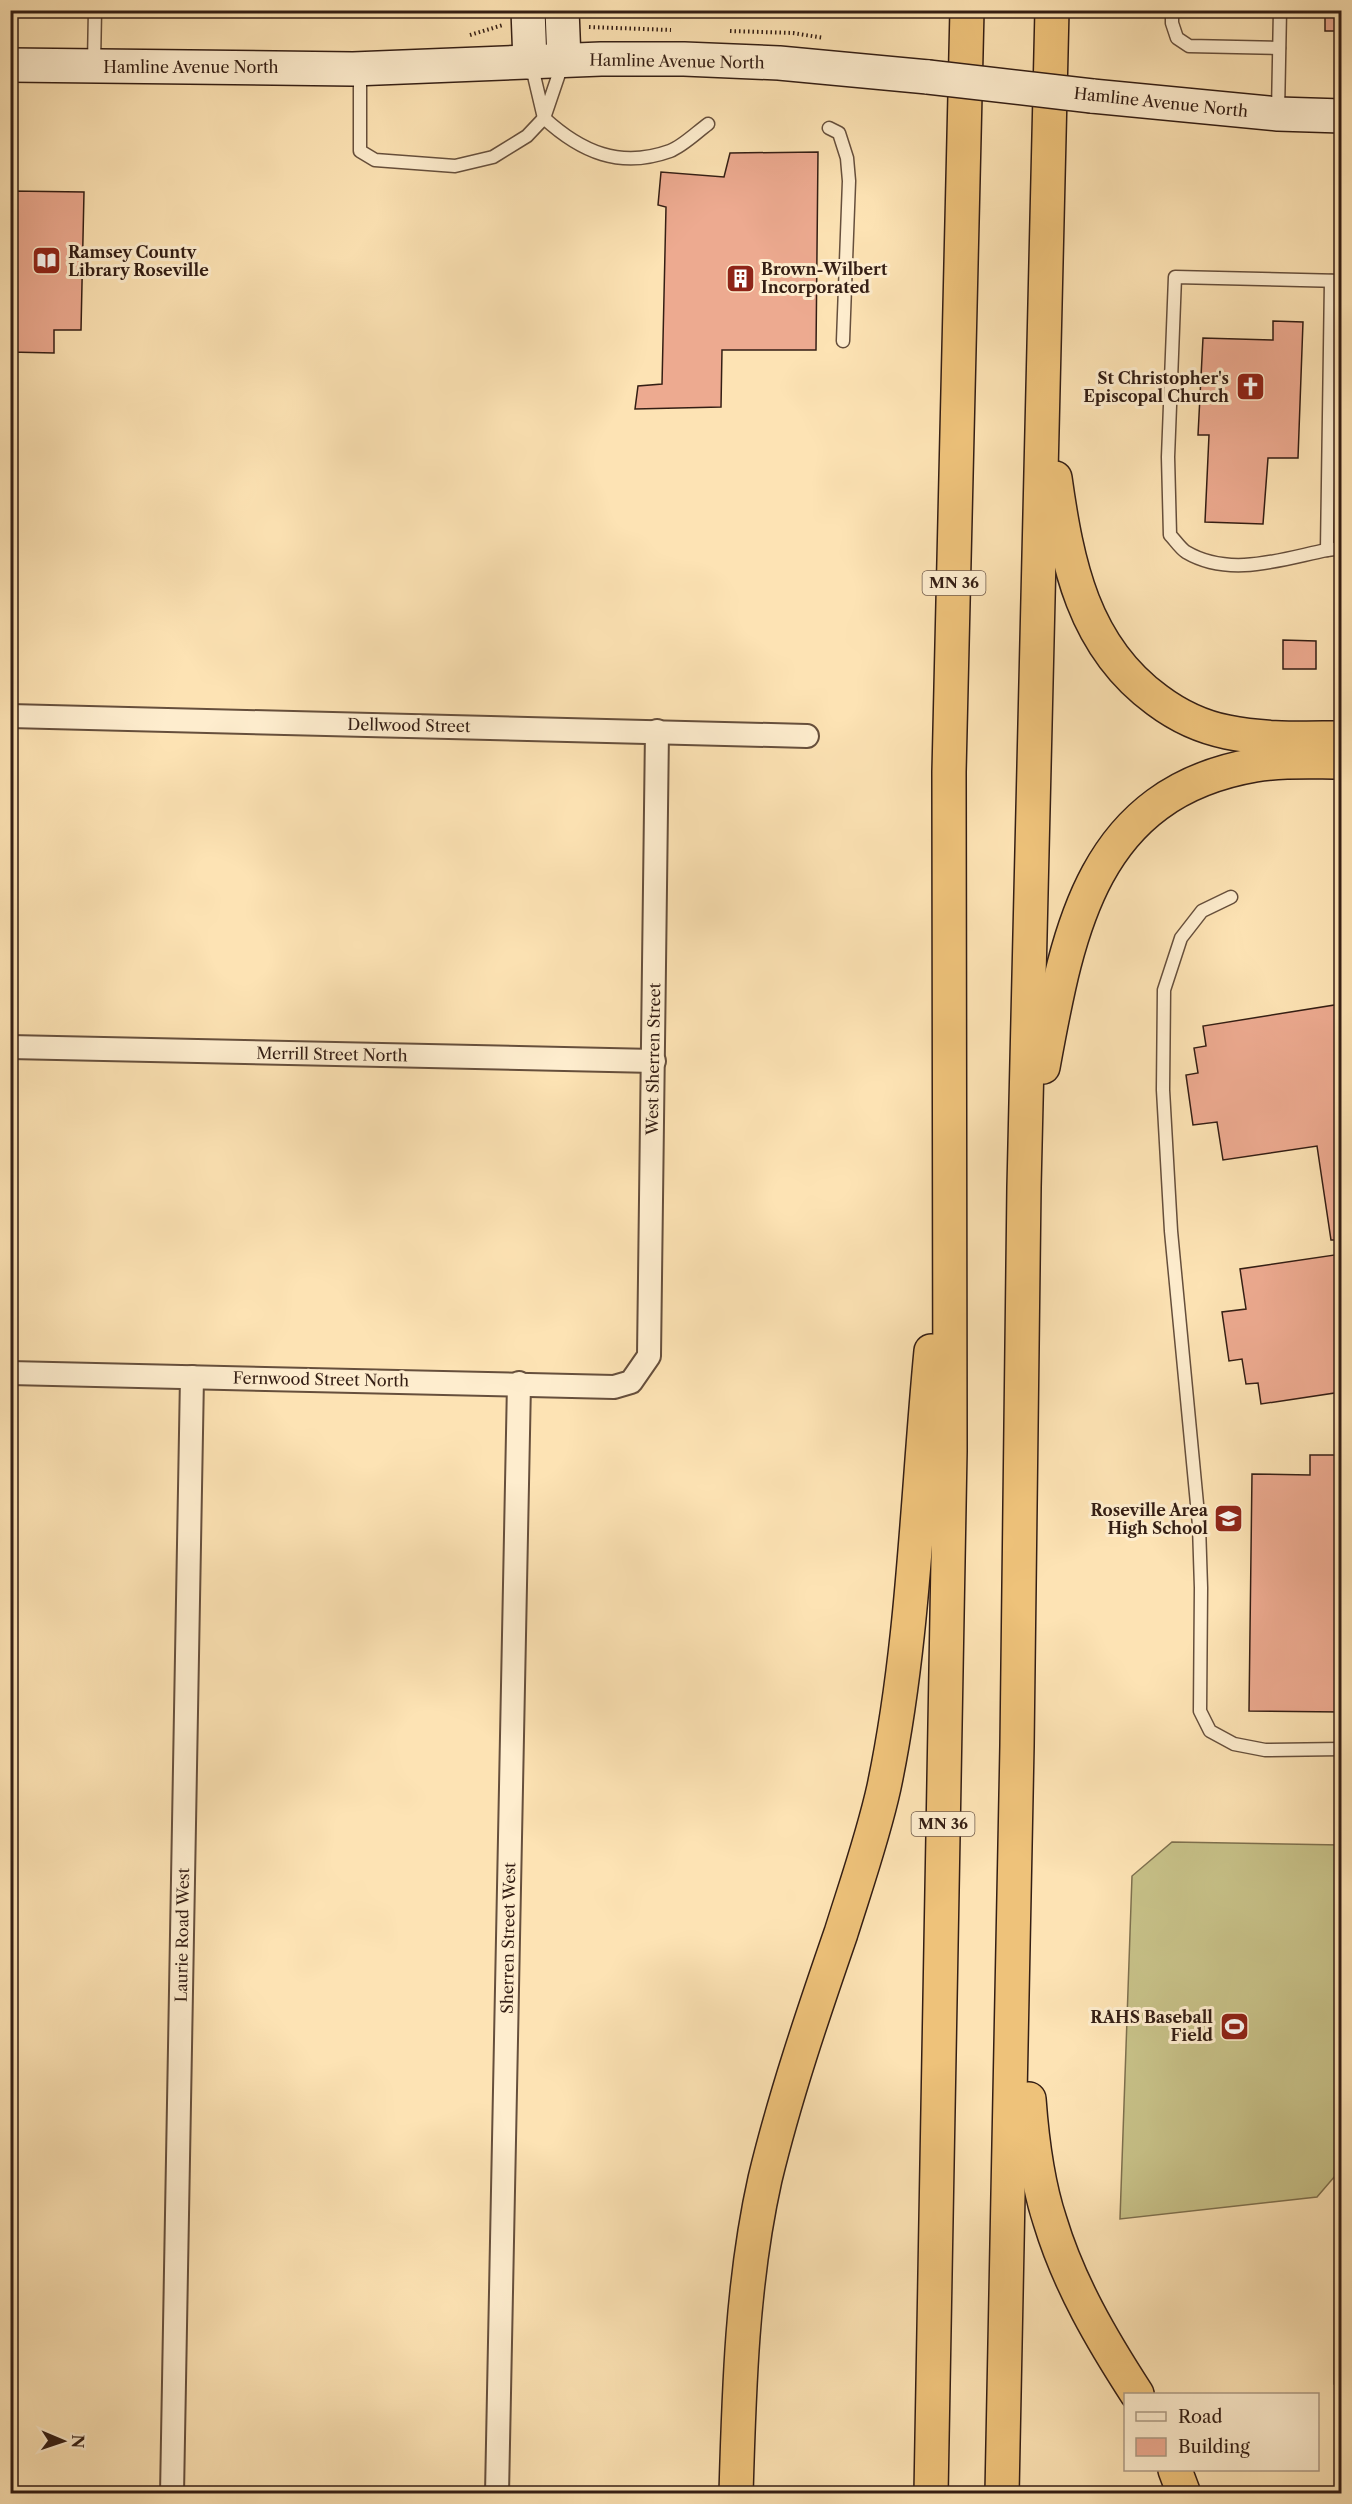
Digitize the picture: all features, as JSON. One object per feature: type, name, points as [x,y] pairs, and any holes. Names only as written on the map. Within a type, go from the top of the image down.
[{"type":"highway","name":"MN 36","points":[[931,2493],[950,1451],[949,772],[968,10]]},
{"type":"highway","points":[[1002,2493],[1014,1916],[1024,1187],[1042,348],[1052,10]]},
{"type":"highway","points":[[1042,348],[1051,449],[1065,540],[1083,605],[1114,661],[1142,690],[1167,708],[1196,723],[1226,732],[1266,738],[1341,738]]},
{"type":"highway","points":[[1024,1187],[1058,982],[1087,892],[1108,855],[1143,816],[1168,797],[1197,782],[1226,771],[1257,764],[1341,762]]},
{"type":"highway","points":[[736,2493],[739,2390],[747,2293],[752,2249],[765,2181],[802,2050],[861,1873],[883,1790],[897,1720],[949,1155]]},
{"type":"highway","points":[[1014,1916],[1033,2144],[1050,2221],[1092,2321],[1136,2393]]},
{"type":"highway","points":[[1176,2471],[1184,2493]]},
{"type":"street","points":[[528,10],[530,62]]},
{"type":"street","points":[[561,10],[564,60]]},
{"type":"street","name":"Hamline Avenue North","points":[[10,65],[360,69],[564,60],[684,59],[779,63],[1278,114],[1341,116]]},
{"type":"street","name":"Dellwood Street","points":[[10,716],[807,736]]},
{"type":"street","name":"West Sherren Street","points":[[631,1382],[649,1356],[657,731]]},
{"type":"street","name":"Merrill Street North","points":[[10,1047],[654,1061]]},
{"type":"street","name":"Fernwood Street North","points":[[10,1373],[614,1387],[631,1382]]},
{"type":"street","name":"Laurie Road West","points":[[172,2493],[192,1377]]},
{"type":"street","name":"Sherren Street West","points":[[497,2493],[519,1383]]},
{"type":"lane","points":[[94,10],[94,67]]},
{"type":"lane","points":[[1172,10],[1172,23],[1177,38],[1189,46],[1279,48]]},
{"type":"lane","points":[[1278,114],[1280,10]]},
{"type":"lane","points":[[360,69],[360,151],[375,160],[455,166],[493,157],[527,136],[544,117],[564,60]]},
{"type":"lane","points":[[530,62],[544,117],[557,130],[586,150],[610,157],[644,157],[672,150],[708,124]]},
{"type":"lane","points":[[829,129],[839,133],[847,158],[849,181],[843,341]]},
{"type":"lane","points":[[1327,550],[1336,281],[1175,277],[1168,457],[1170,535],[1184,551],[1212,563],[1245,566],[1341,549]]},
{"type":"lane","points":[[1231,897],[1202,911],[1181,938],[1164,990],[1163,1090],[1171,1231],[1199,1525],[1200,1711],[1209,1731],[1234,1744],[1265,1750],[1341,1749]]},
{"type":"shaded area","name":"RAHS Baseball Field","points":[[1172,1842],[1341,1845],[1341,2384],[1334,2384],[1335,2176],[1317,2197],[1120,2219],[1132,1876]]},
{"type":"building","points":[[1325,10],[1341,10],[1341,31],[1325,31]]},
{"type":"building","name":"Brown-Wilbert Incorporated","points":[[818,152],[816,350],[722,350],[721,407],[635,409],[638,386],[662,384],[666,207],[658,205],[661,172],[724,177],[730,153]]},
{"type":"building","name":"Ramsey County Library Roseville","points":[[10,191],[84,192],[81,330],[54,330],[54,353],[10,352]]},
{"type":"building","name":"St Christopher's Episcopal Church","points":[[1273,321],[1303,322],[1298,458],[1268,458],[1263,524],[1205,522],[1209,435],[1198,435],[1203,338],[1273,340]]},
{"type":"building","points":[[1283,640],[1316,641],[1316,669],[1283,669]]},
{"type":"building","points":[[1341,1004],[1341,1240],[1331,1240],[1317,1146],[1223,1160],[1217,1122],[1193,1125],[1186,1075],[1198,1073],[1194,1048],[1206,1046],[1203,1026]]},
{"type":"building","points":[[1341,1254],[1341,1392],[1261,1404],[1258,1383],[1246,1384],[1242,1359],[1229,1361],[1222,1312],[1246,1309],[1240,1269]]},
{"type":"building","name":"Roseville Area High School","points":[[1310,1455],[1341,1455],[1341,1712],[1249,1711],[1252,1474],[1310,1475]]},
{"type":"place","name":"Ramsey County Library Roseville","points":[[47,261]]},
{"type":"place","name":"Brown-Wilbert Incorporated","points":[[740,278]]},
{"type":"place","name":"St Christopher's Episcopal Church","points":[[1250,387]]},
{"type":"place","name":"Roseville Area High School","points":[[1229,1519]]},
{"type":"place","name":"RAHS Baseball Field","points":[[1234,2026]]}]
